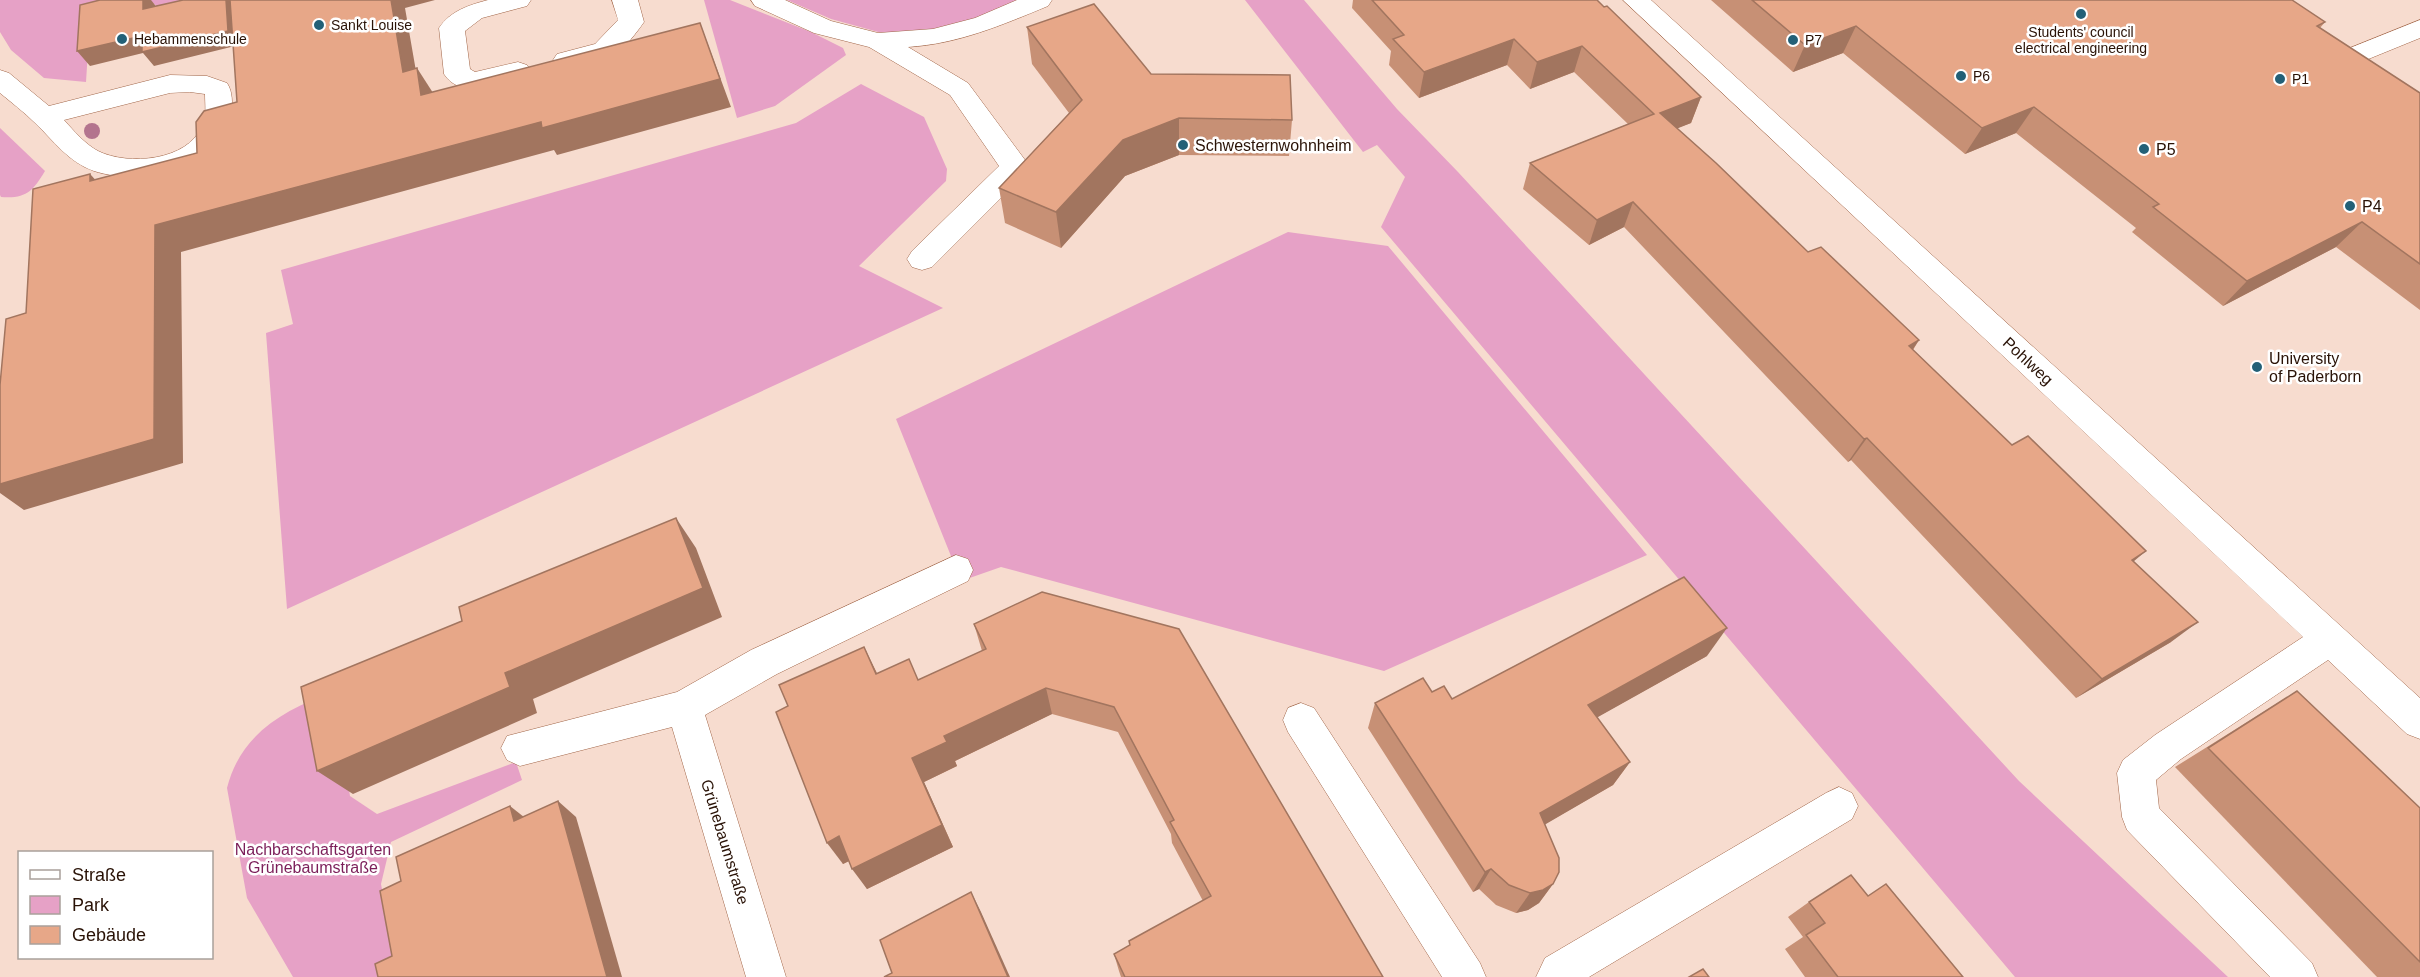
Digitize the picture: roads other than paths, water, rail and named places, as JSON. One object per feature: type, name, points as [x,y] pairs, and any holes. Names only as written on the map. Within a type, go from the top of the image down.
[{"type":"street","points":[[518,0],[473,12],[452,28],[457,74],[472,81],[604,50],[631,22],[625,0]]},
{"type":"street","points":[[764,0],[823,27],[878,41],[959,88],[1015,167],[921,259]]},
{"type":"street","points":[[878,41],[933,37],[983,24],[1039,0]]},
{"type":"street","name":"Pohlweg","points":[[1636,0],[2330,639],[2414,707]]},
{"type":"street","points":[[2339,62],[2420,28]]},
{"type":"street","points":[[0,79],[44,116],[87,157],[121,167],[172,164],[188,157],[205,144],[218,120],[218,89],[190,83],[171,84],[44,116]]},
{"type":"street","points":[[520,748],[684,708],[764,662],[956,570]]},
{"type":"street","points":[[2298,977],[2142,816],[2136,772],[2168,747],[2330,639]]},
{"type":"street","name":"Grünebaumstraße","points":[[684,708],[766,977]]},
{"type":"street","points":[[1302,720],[1466,977]]},
{"type":"street","points":[[1556,977],[1559,972],[1839,806]]},
{"type":"place","name":"Students' council electrical engineering","points":[[2081,14]]},
{"type":"place","name":"Sankt Louise","points":[[319,25]]},
{"type":"place","name":"Hebammenschule","points":[[122,39]]},
{"type":"place","name":"P7","points":[[1793,40]]},
{"type":"place","name":"P6","points":[[1961,76]]},
{"type":"place","name":"P1","points":[[2280,79]]},
{"type":"place","name":"Schwesternwohnheim","points":[[1183,145]]},
{"type":"place","name":"P5","points":[[2144,149]]},
{"type":"place","name":"P4","points":[[2350,206]]},
{"type":"place","name":"University of Paderborn","points":[[2257,367]]},
{"type":"park label","name":"Nachbarschaftsgarten Grünebaumstraße","points":[[313,858]]}]
